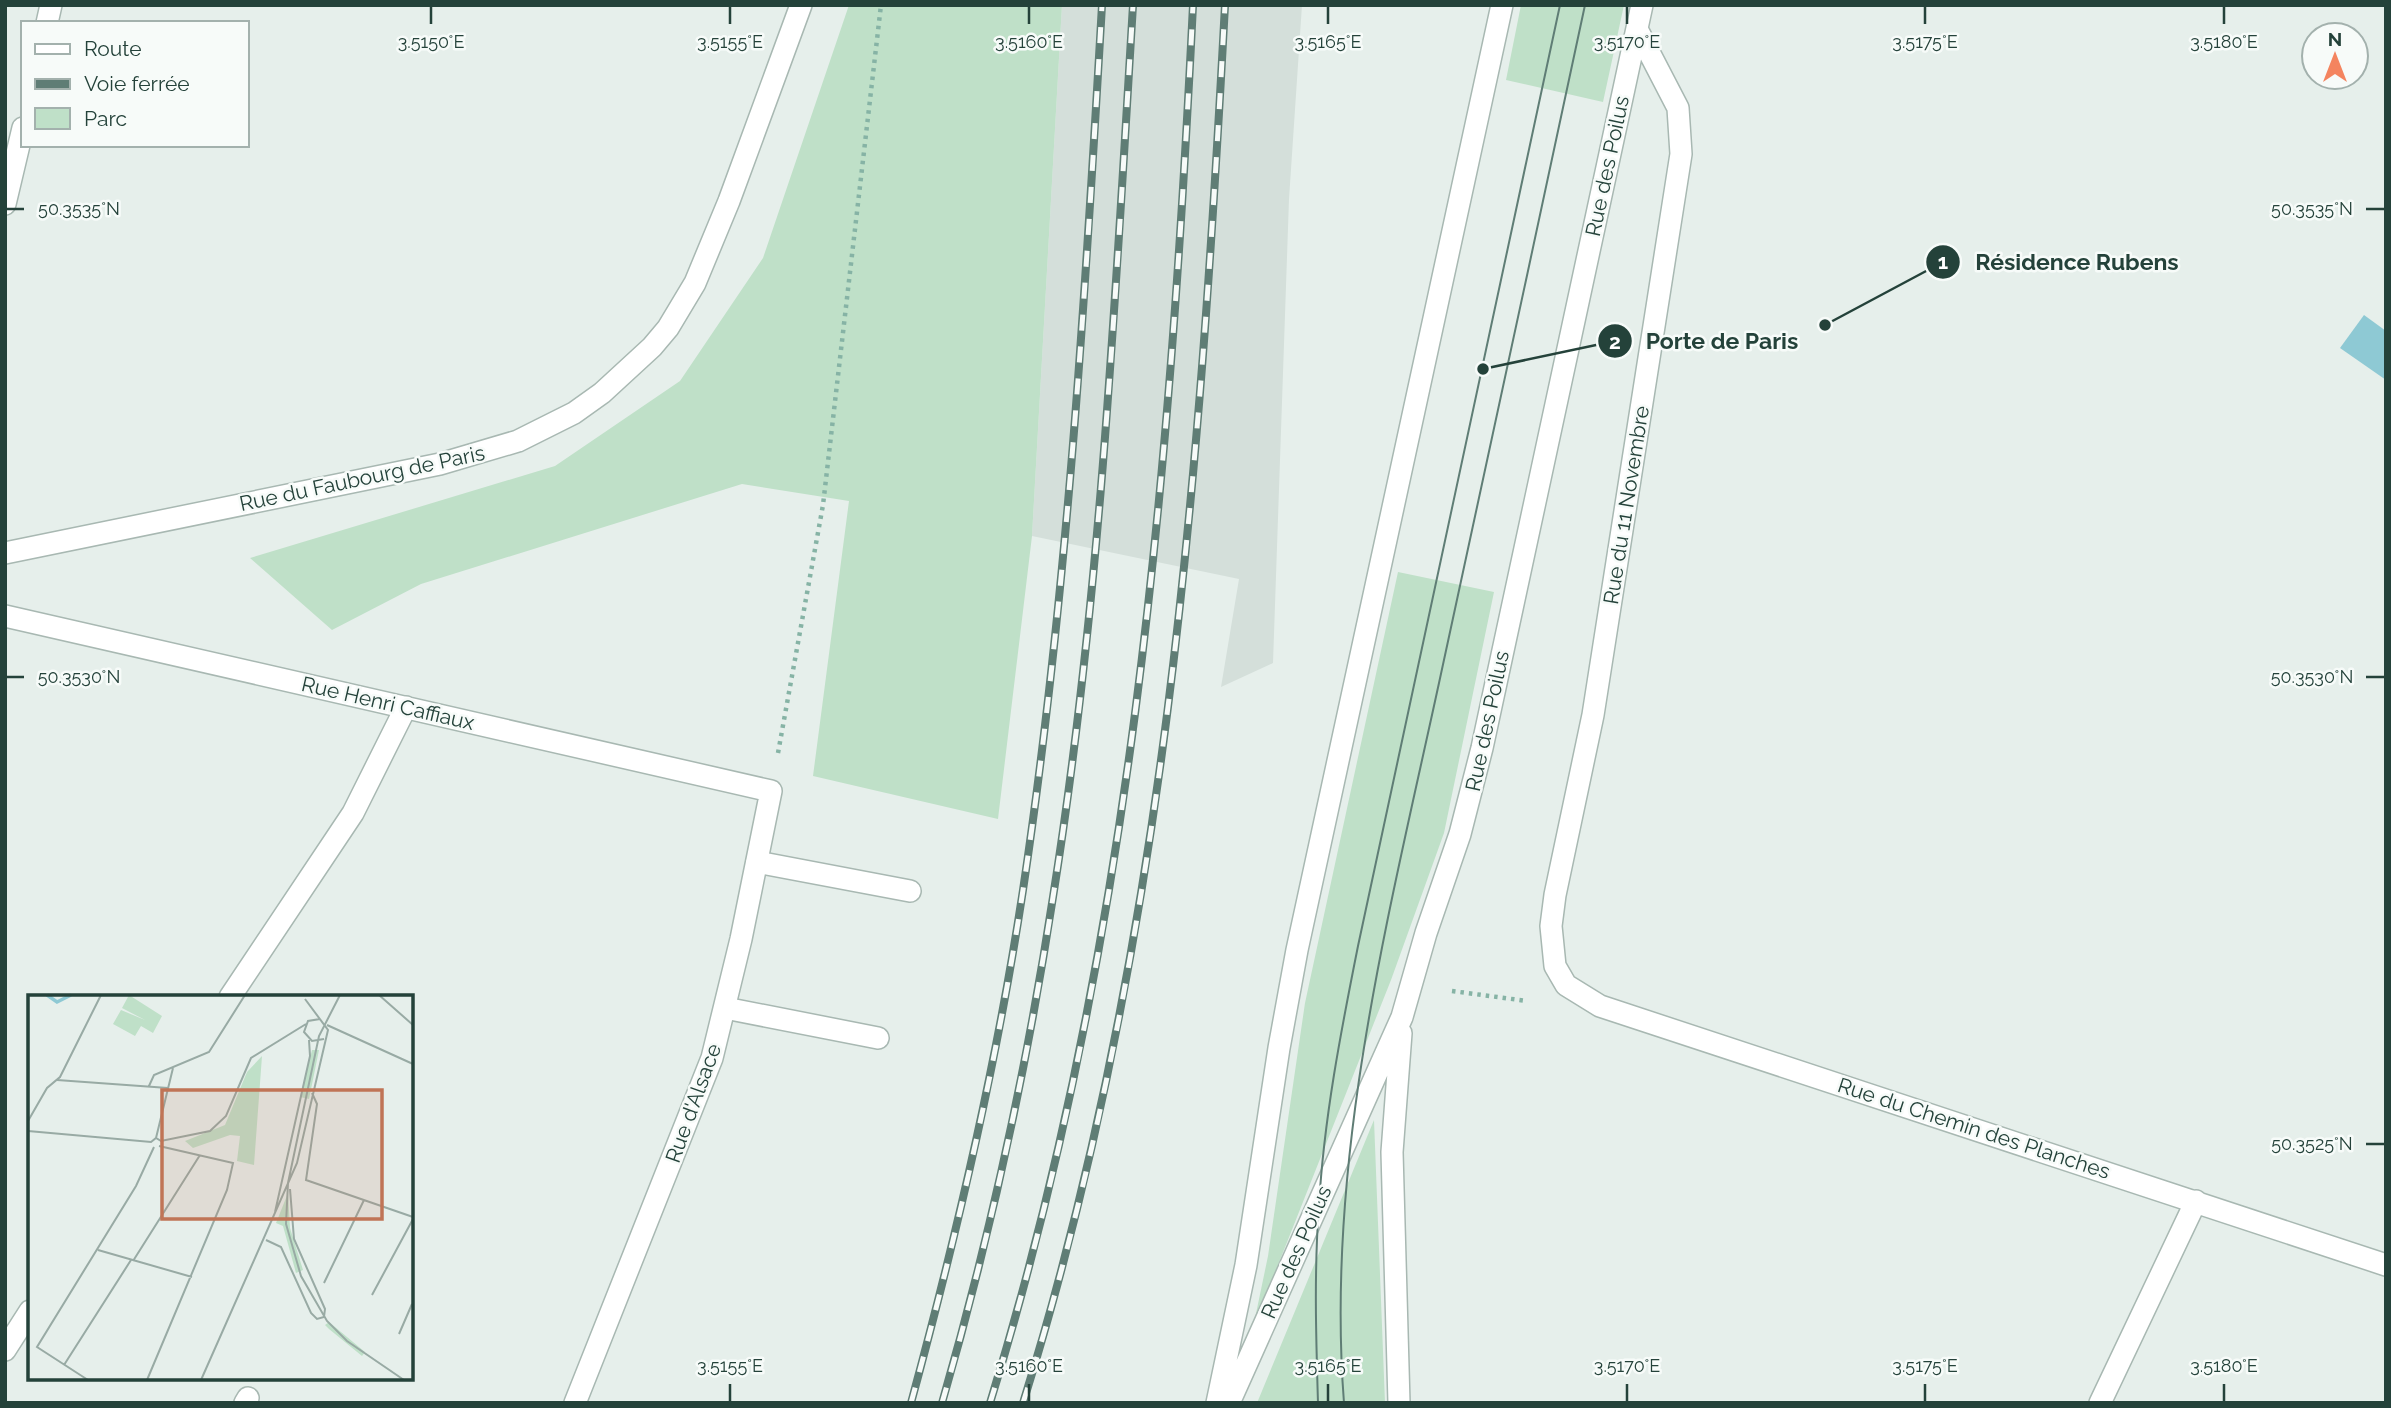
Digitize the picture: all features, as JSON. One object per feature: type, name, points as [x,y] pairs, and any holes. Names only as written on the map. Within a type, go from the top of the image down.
[{"type":"street","name":"Rue du Faubourg de Paris","points":[[5,553],[440,464],[518,441],[574,413],[603,393],[652,347],[668,328],[695,283],[729,201],[801,5]]},
{"type":"street","name":"Rue des Poilus","points":[[1217,1403],[1246,1265],[1279,1048],[1297,950],[1502,5]]},
{"type":"street","name":"Rue des Poilus","points":[[1229,1403],[1402,1017],[1472,793],[1642,5]]},
{"type":"street","name":"Rue du 11 Novembre","points":[[1566,985],[1555,966],[1551,948],[1555,895],[1590,736],[1681,154],[1678,107],[1637,29]]},
{"type":"street","points":[[5,204],[21,136]]},
{"type":"street","name":"Rue Henri Caffiaux","points":[[5,616],[771,790]]},
{"type":"street","points":[[231,995],[353,813],[406,707]]},
{"type":"street","name":"Rue d'Alsace","points":[[575,1403],[702,1088],[725,1008],[771,790]]},
{"type":"street","points":[[757,863],[910,891]]},
{"type":"street","name":"Rue du Chemin des Planches","points":[[1566,985],[1600,1006],[2386,1265]]},
{"type":"street","points":[[725,1008],[878,1038]]},
{"type":"street","points":[[1399,1403],[1392,1152],[1402,1017]]},
{"type":"street","points":[[2100,1403],[2196,1201]]},
{"type":"street","points":[[5,1350],[28,1314]]},
{"type":"path","points":[[771,790],[823,505],[881,5]]},
{"type":"path","points":[[1449,990],[1530,1002],[1566,985]]},
{"type":"shaded area","points":[[1062,5],[1302,5],[1289,199],[1273,663],[1221,687],[1239,579],[1032,536]]},
{"type":"green space","points":[[849,5],[1062,5],[1032,536],[998,819],[813,776],[849,501],[742,484],[421,584],[332,630],[250,558],[555,466],[680,381],[763,258]]},
{"type":"green space","points":[[1521,5],[1624,5],[1603,102],[1506,80]]},
{"type":"green space","points":[[1398,572],[1494,592],[1444,833],[1391,980],[1253,1328],[1268,1256],[1305,1003]]},
{"type":"green space","points":[[1374,1120],[1385,1403],[1257,1403]]},
{"type":"water","points":[[2364,315],[2386,331],[2386,380],[2340,348]]},
{"type":"tram line","points":[[1318,1403],[1317,1230],[1321,1172],[1340,1042],[1358,946],[1560,5]]},
{"type":"tram line","points":[[1344,1403],[1341,1312],[1344,1221],[1352,1130],[1365,1040],[1400,860],[1585,5]]},
{"type":"railway","points":[[911,1403],[960,1212],[988,1084],[1023,890],[1052,669],[1073,448],[1102,5]]},
{"type":"railway","points":[[942,1403],[976,1278],[1019,1088],[1043,961],[1069,786],[1083,675],[1104,452],[1133,5]]},
{"type":"railway","points":[[990,1403],[1038,1232],[1078,1060],[1110,886],[1156,535],[1171,358],[1193,5]]},
{"type":"railway","points":[[1023,1403],[1071,1233],[1111,1060],[1142,886],[1168,711],[1203,358],[1225,5]]},
{"type":"place","name":"Résidence Rubens","points":[[1825,325]]},
{"type":"place","name":"Porte de Paris","points":[[1483,369]]}]
